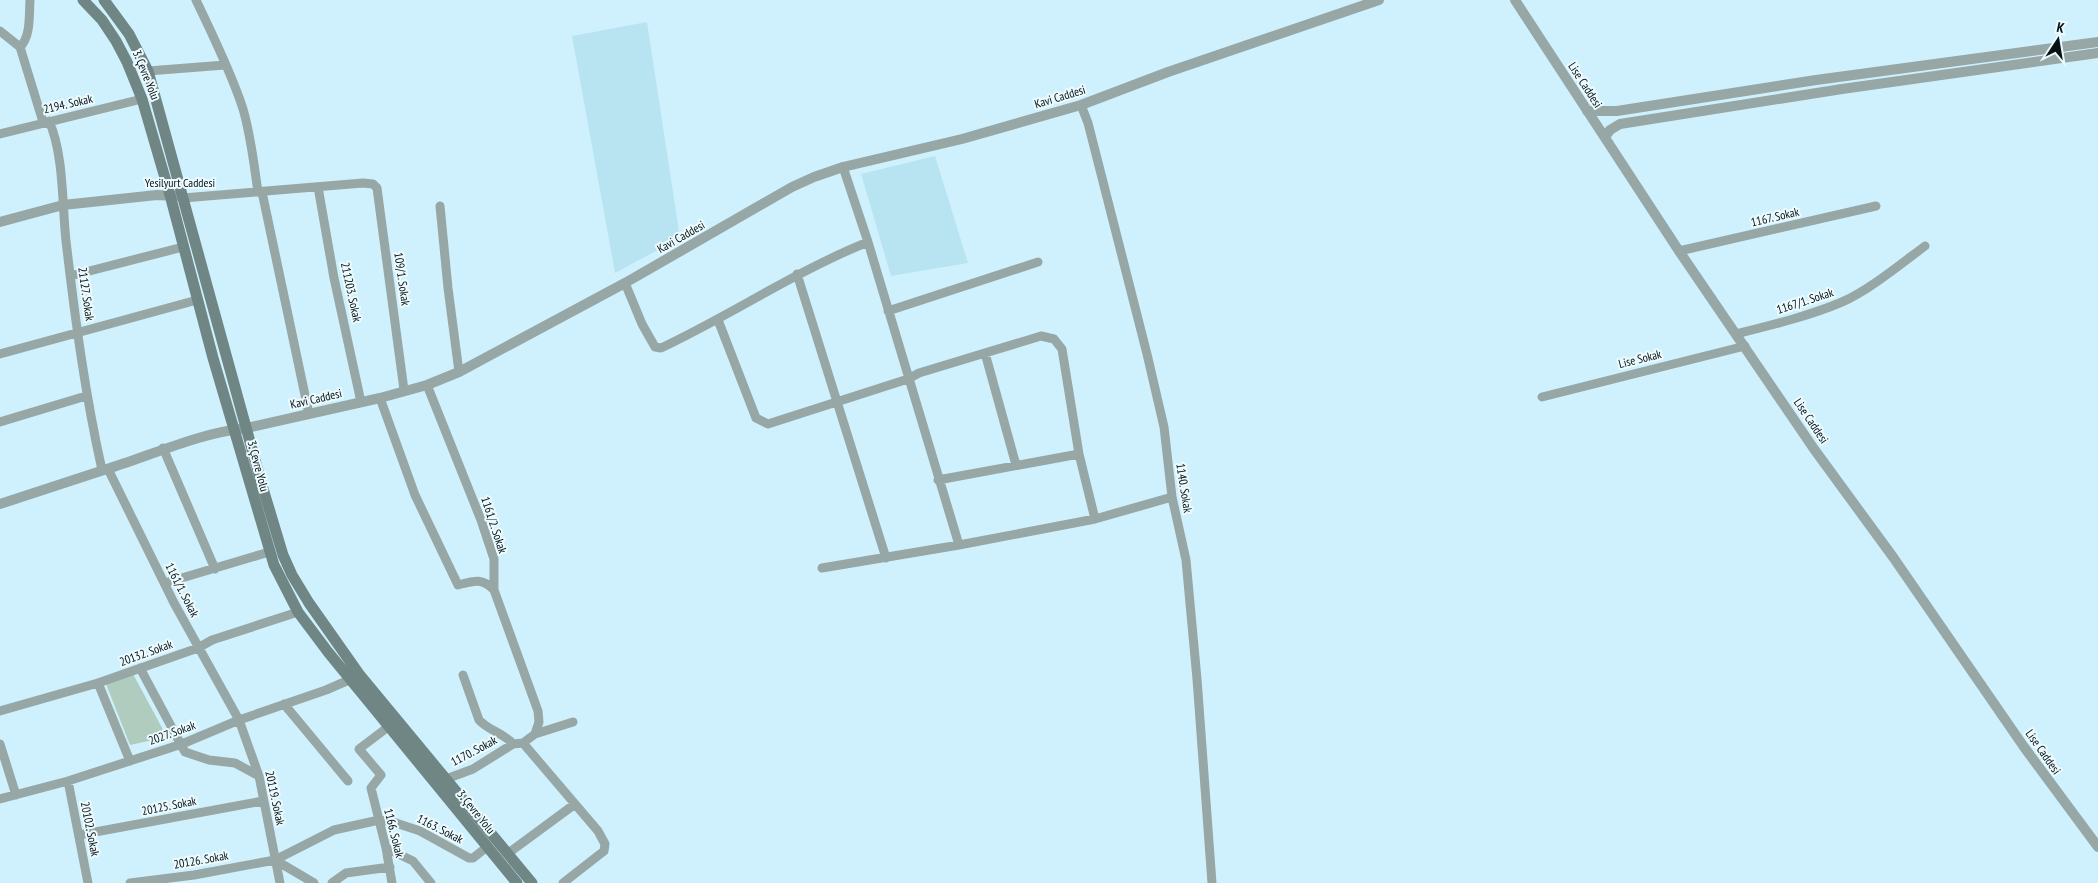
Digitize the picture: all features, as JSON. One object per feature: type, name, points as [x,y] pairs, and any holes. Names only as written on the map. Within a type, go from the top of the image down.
[{"type":"main road","name":"3. Çevre Yolu","points":[[83,0],[102,20],[116,40],[142,99],[269,552],[298,612],[349,680],[517,883]]},
{"type":"main road","name":"3. Çevre Yolu","points":[[104,0],[129,34],[148,71],[246,428],[283,554],[301,591],[359,674],[532,883]]},
{"type":"street","points":[[0,31],[20,47],[24,43],[30,0]]},
{"type":"street","points":[[196,0],[242,109],[309,414]]},
{"type":"street","name":"Kavi Caddesi","points":[[0,504],[163,448],[234,429],[246,428],[380,398],[427,385],[459,372],[626,284],[797,184],[842,167],[962,139],[1081,105],[1168,72],[1379,0]]},
{"type":"street","name":"Lise Caddesi","points":[[1515,0],[1679,252],[1852,504],[1893,557],[2024,746],[2098,847]]},
{"type":"street","points":[[1587,110],[1616,111],[1826,79],[2098,42]]},
{"type":"street","name":"21127. Sokak","points":[[20,47],[46,122],[53,131],[62,187],[70,276],[86,396],[105,469]]},
{"type":"street","points":[[1605,137],[1610,130],[1620,124],[2098,53]]},
{"type":"street","points":[[148,71],[225,65]]},
{"type":"street","name":"2194. Sokak","points":[[0,134],[142,99]]},
{"type":"street","name":"1140. Sokak","points":[[1081,105],[1088,123],[1164,427],[1172,497],[1186,560],[1212,883]]},
{"type":"street","points":[[842,167],[868,242],[959,545]]},
{"type":"street","name":"Yesilyurt Caddesi","points":[[0,222],[63,205],[128,197],[170,195],[183,198],[363,183]]},
{"type":"street","name":"109/1. Sokak","points":[[363,183],[373,184],[377,188],[404,390]]},
{"type":"street","name":"211203. Sokak","points":[[318,187],[334,278],[361,402]]},
{"type":"street","points":[[440,206],[459,372]]},
{"type":"street","name":"1167. Sokak","points":[[1679,252],[1876,206]]},
{"type":"street","points":[[626,284],[642,324],[655,346],[661,348],[718,320],[797,274],[868,242]]},
{"type":"street","name":"1167/1. Sokak","points":[[1736,334],[1765,327],[1844,301],[1880,279],[1925,246]]},
{"type":"street","points":[[70,276],[183,247]]},
{"type":"street","points":[[888,310],[1038,262]]},
{"type":"street","points":[[797,274],[886,558]]},
{"type":"street","points":[[0,354],[197,300]]},
{"type":"street","points":[[718,320],[756,418],[760,421],[773,423],[908,379],[919,373],[1041,336],[1047,336],[1056,341],[1062,350],[1079,454],[1095,519]]},
{"type":"street","name":"Lise Sokak","points":[[1542,397],[1744,346]]},
{"type":"street","points":[[985,353],[1016,465]]},
{"type":"street","name":"1161/2. Sokak","points":[[427,385],[481,520],[494,559],[494,590],[538,711],[539,722],[535,734]]},
{"type":"street","points":[[0,422],[86,396]]},
{"type":"street","points":[[380,398],[416,495],[458,585],[477,580],[486,582],[494,590]]},
{"type":"street","points":[[163,448],[215,569]]},
{"type":"street","points":[[938,480],[1079,454]]},
{"type":"street","name":"1161/1. Sokak","points":[[105,469],[198,648],[239,720]]},
{"type":"street","points":[[822,568],[959,545],[1095,519],[1172,497]]},
{"type":"street","points":[[165,584],[269,552]]},
{"type":"street","name":"20132. Sokak","points":[[0,711],[98,683],[198,648],[212,640],[298,612]]},
{"type":"street","points":[[140,668],[185,752],[209,760],[235,763],[259,776]]},
{"type":"street","points":[[463,675],[479,720],[484,726],[506,737],[513,744],[524,743],[535,734],[573,722]]},
{"type":"street","name":"2027. Sokak","points":[[0,799],[68,781],[182,744],[239,720],[326,690],[349,680]]},
{"type":"street","points":[[98,683],[130,761]]},
{"type":"street","points":[[284,704],[348,781]]},
{"type":"street","name":"20119. Sokak","points":[[239,720],[259,776],[280,883]]},
{"type":"street","name":"1166. Sokak","points":[[388,727],[359,748],[381,776],[371,788],[386,848],[392,883]]},
{"type":"street","points":[[524,743],[598,831],[606,844],[604,851],[563,883]]},
{"type":"street","points":[[0,744],[16,795]]},
{"type":"street","name":"1170. Sokak","points":[[446,779],[473,769],[513,744]]},
{"type":"street","name":"20102. Sokak","points":[[68,781],[88,883]]},
{"type":"street","name":"20125. Sokak","points":[[79,835],[263,801]]},
{"type":"street","points":[[507,854],[575,804]]},
{"type":"street","name":"1163. Sokak","points":[[379,820],[390,821],[420,831],[469,858],[473,858],[487,847]]},
{"type":"street","name":"20126. Sokak","points":[[130,883],[194,875],[276,860],[334,830],[379,820]]},
{"type":"street","points":[[386,848],[413,861],[431,883]]},
{"type":"street","points":[[276,860],[314,883]]},
{"type":"street","points":[[332,883],[346,873],[390,868]]},
{"type":"shaded area","points":[[647,22],[680,238],[615,273],[572,36]]},
{"type":"shaded area","points":[[935,156],[968,263],[891,276],[861,174]]},
{"type":"green space","points":[[133,674],[167,737],[130,745],[106,684]]}]
